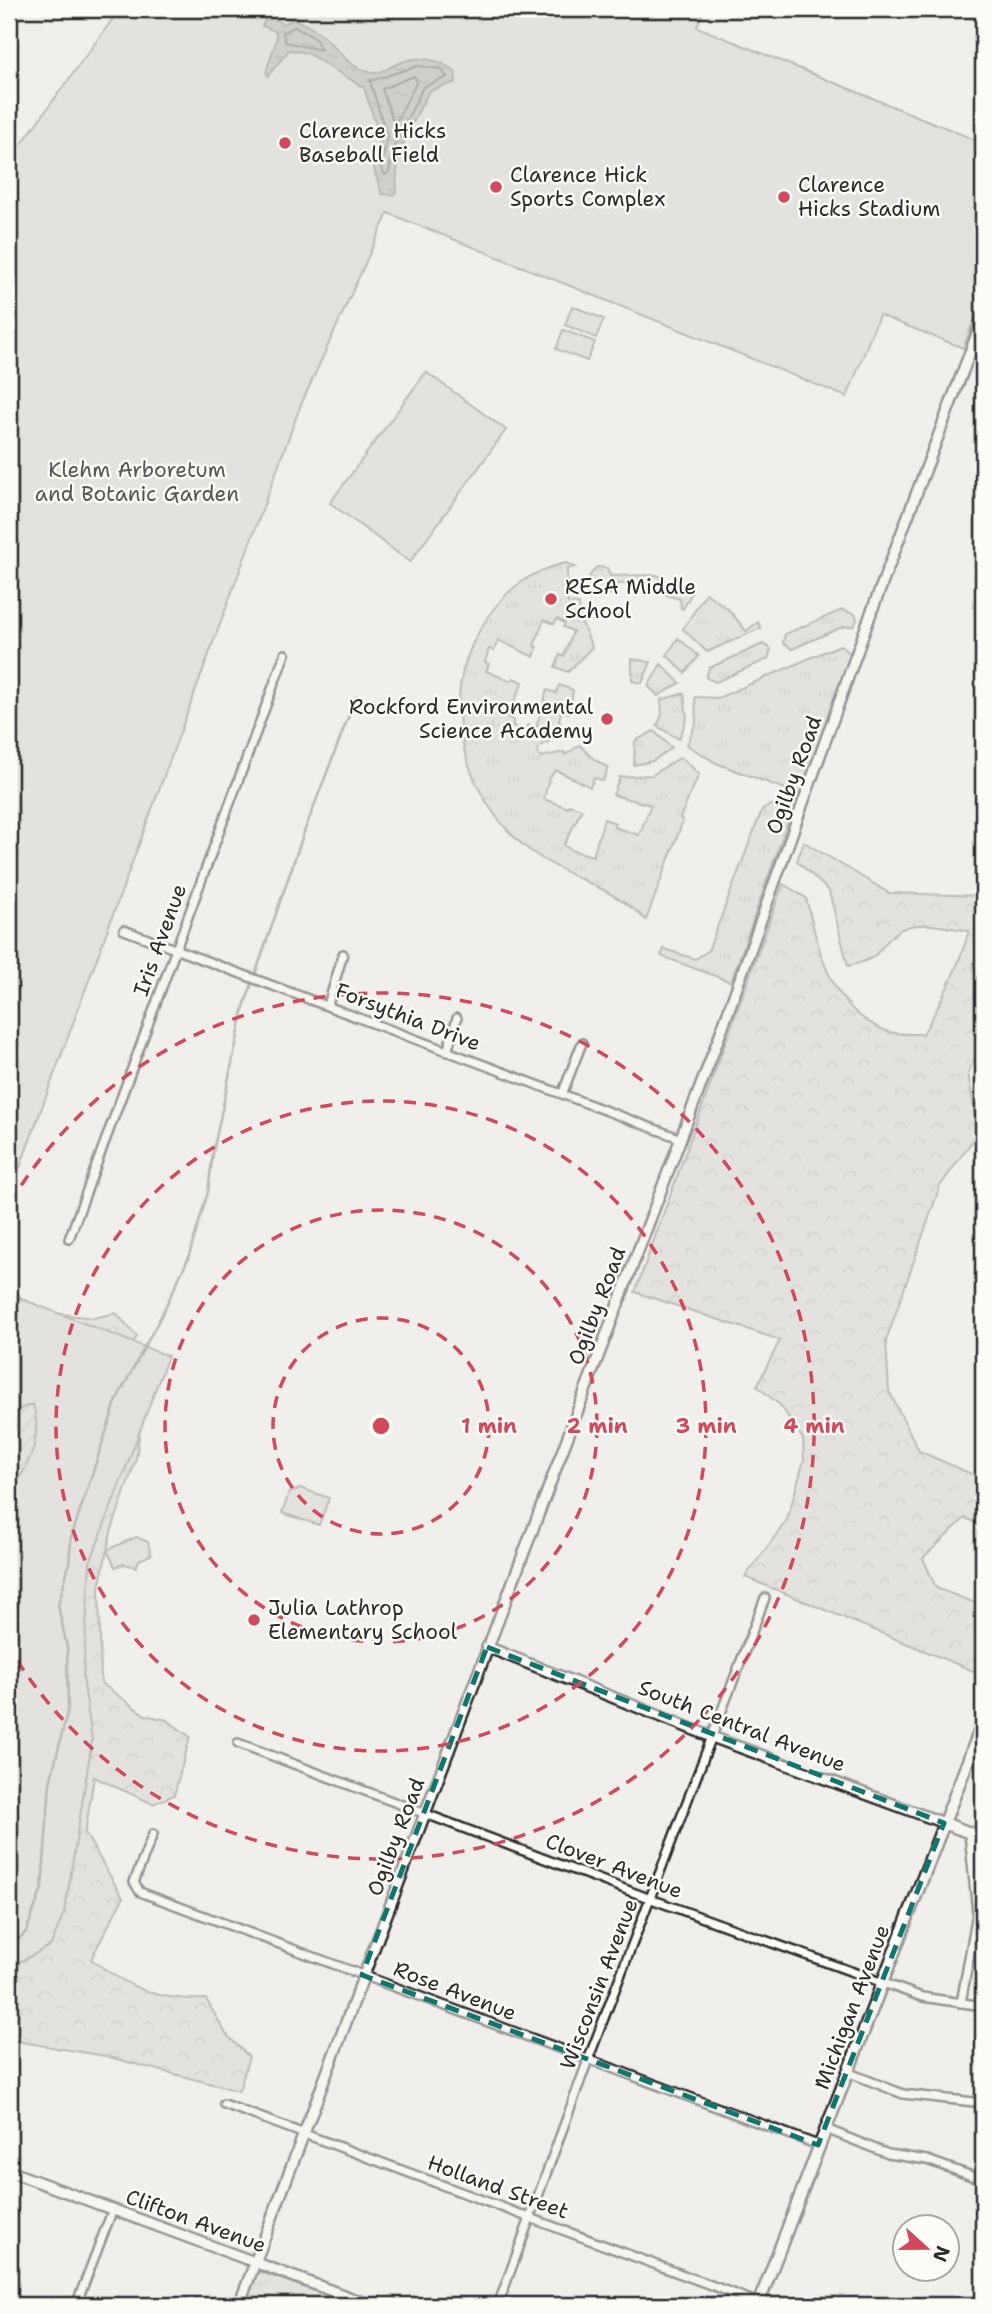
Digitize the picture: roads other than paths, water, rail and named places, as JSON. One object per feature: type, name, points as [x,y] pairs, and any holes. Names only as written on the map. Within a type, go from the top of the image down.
[{"type":"main road","name":"Michigan Avenue","points":[[759,2304],[983,1722]]},
{"type":"main road","name":"South Central Avenue","points":[[944,1824],[983,1838]]},
{"type":"street","name":"Ogilby Road","points":[[239,2305],[723,1027],[870,616],[983,318]]},
{"type":"street","name":"Iris Avenue","points":[[69,1239],[285,653]]},
{"type":"street","name":"Forsythia Drive","points":[[124,930],[447,1052],[563,1092],[679,1138]]},
{"type":"street","points":[[328,1005],[343,954]]},
{"type":"street","points":[[447,1052],[457,1018]]},
{"type":"street","points":[[563,1092],[582,1043]]},
{"type":"street","name":"Wisconsin Avenue","points":[[498,2305],[588,2060],[765,1598]]},
{"type":"street","name":"South Central Avenue","points":[[488,1647],[712,1737],[944,1824]]},
{"type":"street","name":"Clover Avenue","points":[[238,1743],[651,1899],[922,1997],[983,2006]]},
{"type":"street","points":[[961,2003],[977,1913],[969,1833]]},
{"type":"street","name":"Rose Avenue","points":[[153,1834],[134,1882],[140,1892],[818,2145]]},
{"type":"street","points":[[847,2072],[903,2094],[983,2103]]},
{"type":"street","name":"Holland Street","points":[[224,2104],[759,2304]]},
{"type":"street","points":[[825,2129],[888,2154],[926,2160],[983,2180]]},
{"type":"street","name":"Clifton Avenue","points":[[9,2171],[370,2305]]},
{"type":"street","points":[[76,2305],[113,2209]]},
{"type":"water","points":[[267,15],[283,24],[294,19],[318,32],[341,55],[369,72],[381,72],[399,63],[421,59],[436,61],[455,72],[456,82],[429,91],[401,151],[397,190],[393,195],[382,194],[374,169],[380,137],[364,88],[307,53],[289,50],[268,76],[266,72],[277,38],[275,31],[262,26]]},
{"type":"waterway","points":[[9,1948],[26,1932],[42,1888],[50,1783],[68,1709],[67,1647],[58,1605],[69,1565],[71,1538],[117,1399],[188,1259],[208,1192],[213,1152],[244,1007],[304,832],[356,697]]},
{"type":"place","name":"Clarence Hicks Baseball Field","points":[[285,143]]},
{"type":"place","name":"Clarence Hick Sports Complex","points":[[496,187]]},
{"type":"place","name":"Clarence Hicks Stadium","points":[[784,197]]},
{"type":"place","name":"RESA Middle School","points":[[551,599]]},
{"type":"place","name":"Rockford Environmental Science Academy","points":[[607,719]]},
{"type":"place","name":"Julia Lathrop Elementary School","points":[[254,1620]]},
{"type":"park label","name":"Klehm Arboretum and Botanic Garden","points":[[137,482]]}]
